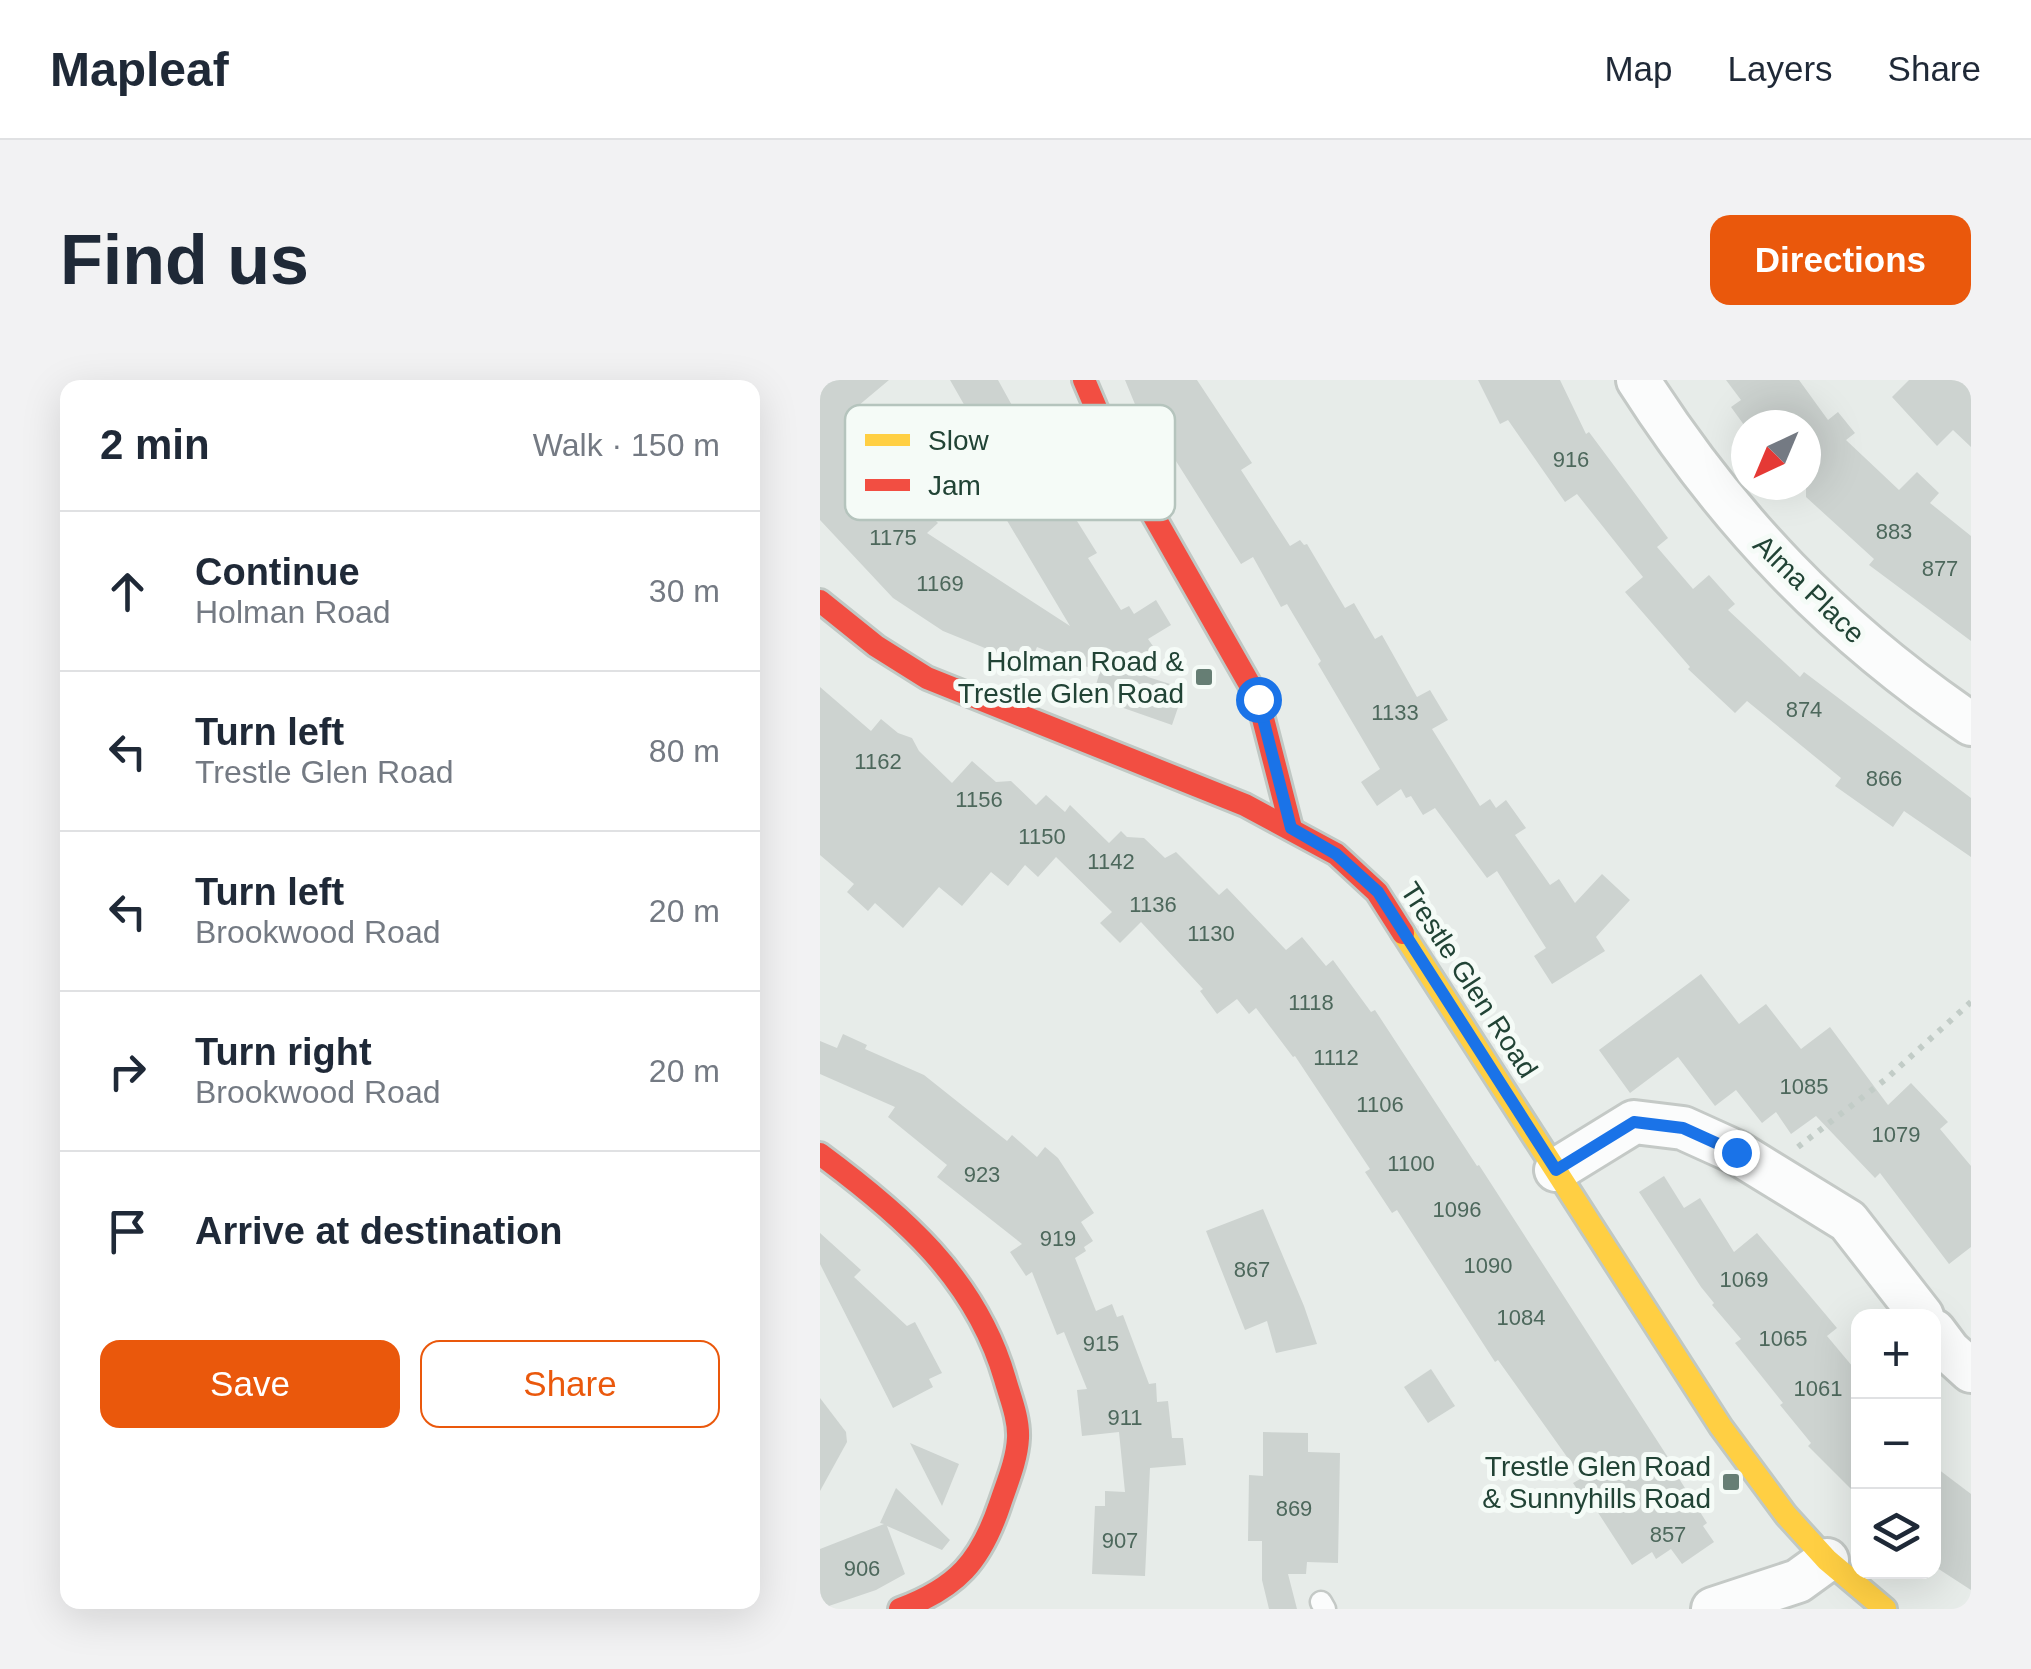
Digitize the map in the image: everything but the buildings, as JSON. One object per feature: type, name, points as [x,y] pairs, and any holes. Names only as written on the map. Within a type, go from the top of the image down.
[{"type":"street","points":[[1084,380],[1095,405]]},
{"type":"street","name":"Alma Place","points":[[1638,380],[1666,423],[1752,534],[1838,622],[1971,724]]},
{"type":"street","points":[[1156,520],[1258,699],[1291,828]]},
{"type":"street","name":"Trestle Glen Road","points":[[820,601],[876,646],[927,678],[1245,805],[1336,854],[1378,892],[1722,1427],[1786,1515],[1827,1560],[1886,1609]]},
{"type":"street","points":[[1556,1170],[1634,1122],[1683,1128],[1736,1152],[1848,1221],[1917,1309]]},
{"type":"street","points":[[820,1154],[872,1192],[931,1244],[977,1304],[1002,1362],[1018,1436],[990,1539],[965,1576],[900,1609]]},
{"type":"street","points":[[1941,1340],[1971,1370]]},
{"type":"street","points":[[1714,1609],[1798,1580],[1827,1560]]},
{"type":"path","points":[[1777,1176],[1797,1148],[1886,1079],[1971,1002]]},
{"type":"traffic: slow","points":[[1403,933],[1721,1427],[1786,1515],[1827,1560],[1885,1609]]},
{"type":"traffic: jam","points":[[1084,380],[1095,405]]},
{"type":"traffic: jam","points":[[1156,520],[1258,699],[1291,828]]},
{"type":"traffic: jam","points":[[820,601],[876,646],[927,678],[1245,805],[1336,854],[1377,892],[1403,933]]},
{"type":"traffic: jam","points":[[820,1154],[879,1200],[955,1279],[992,1343],[1017,1423],[1011,1471],[993,1524],[975,1557],[952,1582],[900,1609]]},
{"type":"place","name":"Holman Road & Trestle Glen Road","points":[[1204,677]]},
{"type":"place","name":"Trestle Glen Road & Sunnyhills Road","points":[[1731,1482]]},
{"type":"route","points":[[1258,699],[1291,828],[1336,854],[1378,892],[1556,1170],[1634,1122],[1683,1128],[1736,1152]]}]
